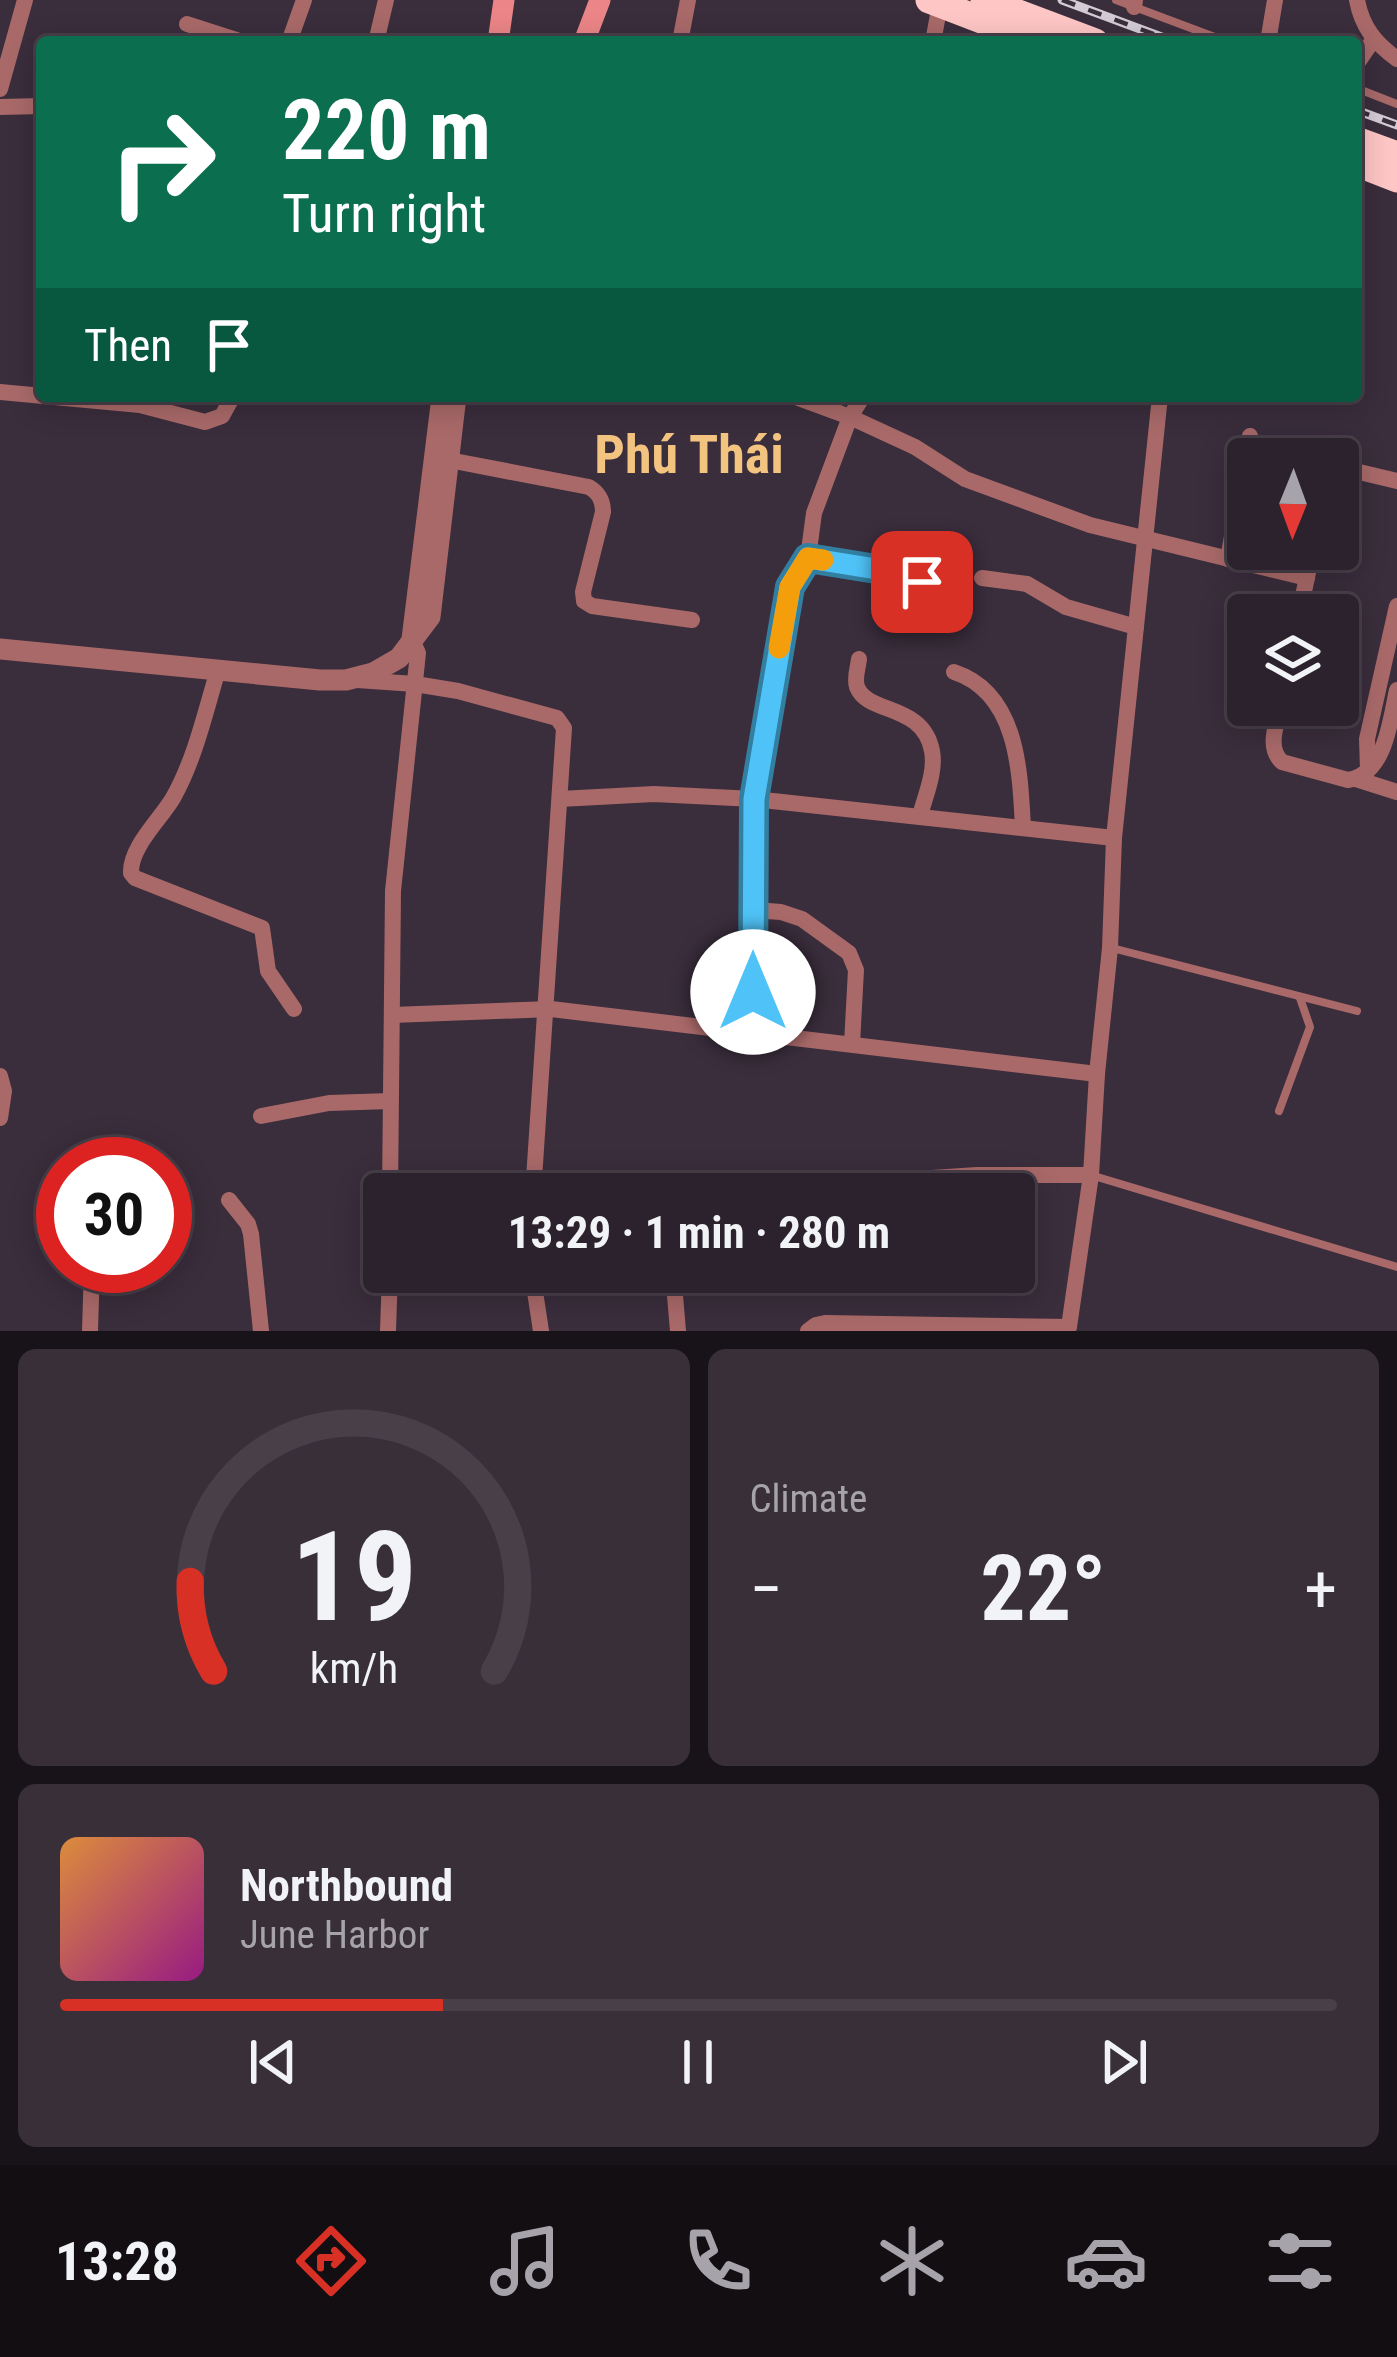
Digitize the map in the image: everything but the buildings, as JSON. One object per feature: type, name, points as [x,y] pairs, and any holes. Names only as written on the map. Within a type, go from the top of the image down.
[{"type":"highway","points":[[983,0],[1079,36]]},
{"type":"highway","points":[[934,2],[1023,36]]},
{"type":"highway","points":[[1362,142],[1397,155]]},
{"type":"highway","points":[[1362,165],[1397,179]]},
{"type":"main road","points":[[499,36],[504,0]]},
{"type":"main road","points":[[586,36],[601,0]]},
{"type":"street","points":[[0,89],[25,0]]},
{"type":"street","points":[[291,36],[304,0]]},
{"type":"street","points":[[377,36],[386,0]]},
{"type":"street","points":[[681,36],[688,0]]},
{"type":"street","points":[[1269,36],[1275,0]]},
{"type":"street","points":[[1357,0],[1373,40],[1397,59]]},
{"type":"street","points":[[933,36],[934,2]]},
{"type":"street","points":[[187,24],[224,36]]},
{"type":"street","points":[[1362,56],[1373,40]]},
{"type":"street","points":[[0,107],[36,106]]},
{"type":"street","points":[[0,392],[36,396]]},
{"type":"street","points":[[100,402],[206,422],[222,416],[230,402]]},
{"type":"street","points":[[390,1173],[393,891],[418,652],[412,640],[413,617],[441,402]]},
{"type":"street","points":[[346,680],[373,674],[400,658],[430,617],[455,402]]},
{"type":"street","points":[[809,402],[915,447],[965,479],[1090,525],[1227,559]]},
{"type":"street","points":[[753,1033],[754,799],[790,587],[808,558],[814,513],[859,402]]},
{"type":"street","points":[[808,1331],[825,1323],[1069,1329],[1091,1175],[1114,838],[1159,402]]},
{"type":"street","points":[[449,460],[596,491],[603,512],[584,602],[692,620]]},
{"type":"street","points":[[1359,473],[1397,481]]},
{"type":"street","points":[[808,558],[901,573],[929,588]]},
{"type":"street","points":[[1274,570],[1307,578]]},
{"type":"street","points":[[1304,594],[1309,570]]},
{"type":"street","points":[[982,578],[1028,584],[1066,607],[1136,627]]},
{"type":"street","points":[[1362,774],[1397,606]]},
{"type":"street","points":[[0,649],[415,684],[556,718],[564,728],[534,1173]]},
{"type":"street","points":[[860,659],[859,691],[914,720],[927,735],[933,766],[920,816]]},
{"type":"street","points":[[218,670],[183,779],[131,860],[131,873],[262,928],[268,971],[294,1009]]},
{"type":"street","points":[[954,672],[979,683],[1005,718],[1018,765],[1023,828]]},
{"type":"street","points":[[1276,726],[1273,741],[1282,762],[1348,780],[1378,760],[1397,690]]},
{"type":"street","points":[[1362,774],[1397,792]]},
{"type":"street","points":[[560,799],[654,794],[754,799],[1114,838]]},
{"type":"street","points":[[753,910],[802,919],[849,953],[856,970],[852,1044]]},
{"type":"street","points":[[392,1015],[545,1010],[1097,1074]]},
{"type":"street","points":[[0,1076],[4,1091],[0,1118]]},
{"type":"street","points":[[261,1116],[329,1103],[390,1101]]},
{"type":"street","points":[[1035,1175],[1091,1175]]},
{"type":"street","points":[[229,1200],[251,1234],[262,1331]]},
{"type":"street","points":[[90,1331],[91,1293]]},
{"type":"street","points":[[388,1331],[389,1293]]},
{"type":"street","points":[[535,1293],[541,1331]]},
{"type":"street","points":[[675,1293],[678,1331]]},
{"type":"lane","points":[[1116,0],[1135,3],[1214,36]]},
{"type":"lane","points":[[1362,90],[1397,104]]},
{"type":"lane","points":[[1110,947],[1357,1012]]},
{"type":"lane","points":[[1279,1111],[1310,1027],[1299,997]]},
{"type":"lane","points":[[1091,1175],[1397,1267]]},
{"type":"railway","points":[[1062,0],[1159,36]]},
{"type":"railway","points":[[1362,112],[1397,125]]},
{"type":"slow traffic","points":[[779,648],[790,587],[808,558],[823,560]]},
{"type":"district","name":"Phú Thái","points":[[689,454]]},
{"type":"route","points":[[753,992],[754,799],[790,587],[808,558],[901,573],[922,582]]}]
